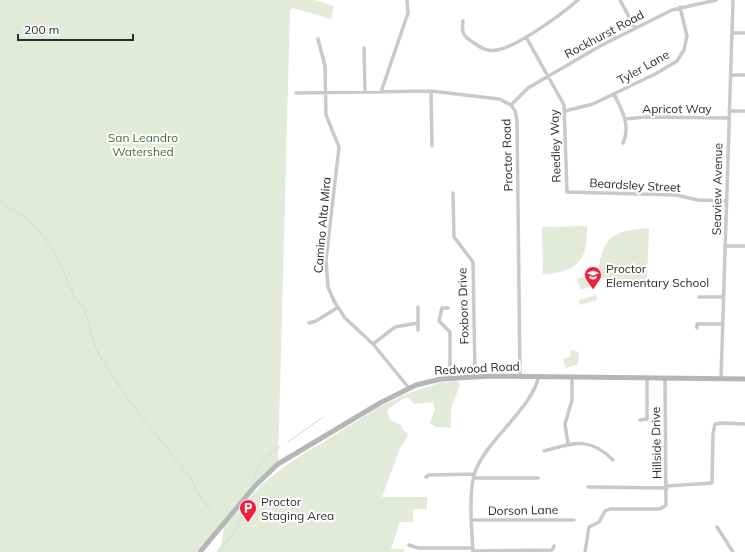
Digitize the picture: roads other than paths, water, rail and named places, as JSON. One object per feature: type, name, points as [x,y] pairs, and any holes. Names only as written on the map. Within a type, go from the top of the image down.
[{"type":"main road","name":"Redwood Road","points":[[200,552],[256,486],[278,464],[408,387],[428,381],[475,376],[745,379]]},
{"type":"street","points":[[381,92],[383,81],[392,62],[408,13],[407,0]]},
{"type":"street","points":[[462,21],[462,33],[464,37],[482,49],[488,50],[503,48],[526,37],[559,16],[578,0]]},
{"type":"street","points":[[620,0],[634,28]]},
{"type":"street","name":"Rockhurst Road","points":[[511,105],[525,89],[634,28],[680,7],[716,0]]},
{"type":"street","name":"Seaview Avenue","points":[[721,378],[733,0]]},
{"type":"street","name":"Tyler Lane","points":[[565,111],[586,107],[614,94],[671,65],[681,56],[687,36],[680,7]]},
{"type":"street","points":[[732,33],[745,34]]},
{"type":"street","name":"Reedley Way","points":[[526,37],[562,98],[565,111],[567,192]]},
{"type":"street","name":"Camino Alta Mira","points":[[318,39],[325,66],[324,94],[326,115],[339,147],[326,270],[329,291],[337,308],[348,322],[373,344],[408,387]]},
{"type":"street","points":[[364,48],[365,92]]},
{"type":"street","points":[[731,75],[745,75]]},
{"type":"street","points":[[431,91],[432,146]]},
{"type":"street","name":"Proctor Road","points":[[296,93],[324,94],[431,91],[499,99],[511,105],[517,120],[520,376]]},
{"type":"street","points":[[614,94],[626,120],[627,132],[624,143]]},
{"type":"street","name":"Apricot Way","points":[[729,111],[745,111]]},
{"type":"street","name":"Apricot Way","points":[[626,120],[646,117],[729,118]]},
{"type":"street","name":"Beardsley Street","points":[[567,192],[676,195],[698,200],[727,201]]},
{"type":"street","name":"Foxboro Drive","points":[[453,193],[454,237],[473,262],[475,376]]},
{"type":"street","points":[[726,246],[745,246]]},
{"type":"street","points":[[699,297],[724,297]]},
{"type":"street","points":[[418,307],[418,330]]},
{"type":"street","points":[[309,323],[316,321],[337,308]]},
{"type":"street","points":[[448,308],[442,308],[439,321],[450,332],[450,378]]},
{"type":"street","points":[[373,344],[396,327],[418,323]]},
{"type":"street","points":[[697,328],[697,324],[723,324]]},
{"type":"street","points":[[473,550],[472,520],[474,476],[485,455],[533,391],[539,376]]},
{"type":"street","points":[[568,444],[565,424],[572,400],[572,376]]},
{"type":"street","points":[[640,420],[647,419],[647,377]]},
{"type":"street","name":"Hillside Drive","points":[[585,552],[589,527],[599,522],[605,511],[610,509],[660,510],[667,502],[666,378]]},
{"type":"street","points":[[588,487],[667,487],[712,483],[713,434],[715,424],[745,424]]},
{"type":"street","points":[[544,451],[568,444],[581,443],[594,445],[602,449],[613,460]]},
{"type":"street","points":[[426,476],[429,474],[538,478]]},
{"type":"street","name":"Dorson Lane","points":[[472,520],[574,520]]},
{"type":"street","points":[[717,527],[733,552]]},
{"type":"street","points":[[409,544],[418,548],[473,550],[552,550],[554,546]]},
{"type":"waterway","points":[[0,201],[28,220],[41,233],[57,257],[74,296],[84,308],[96,349],[124,394],[191,478],[196,490],[211,512]]},
{"type":"waterway","points":[[288,442],[323,417]]},
{"type":"waterway","points":[[254,481],[257,470],[263,461],[280,447]]},
{"type":"waterway","points":[[219,552],[237,527],[253,500]]},
{"type":"place","name":"Proctor Elementary School","points":[[593,290]]},
{"type":"place","name":"Proctor Staging Area","points":[[248,523]]},
{"type":"park label","name":"San Leandro Watershed","points":[[143,144]]}]
